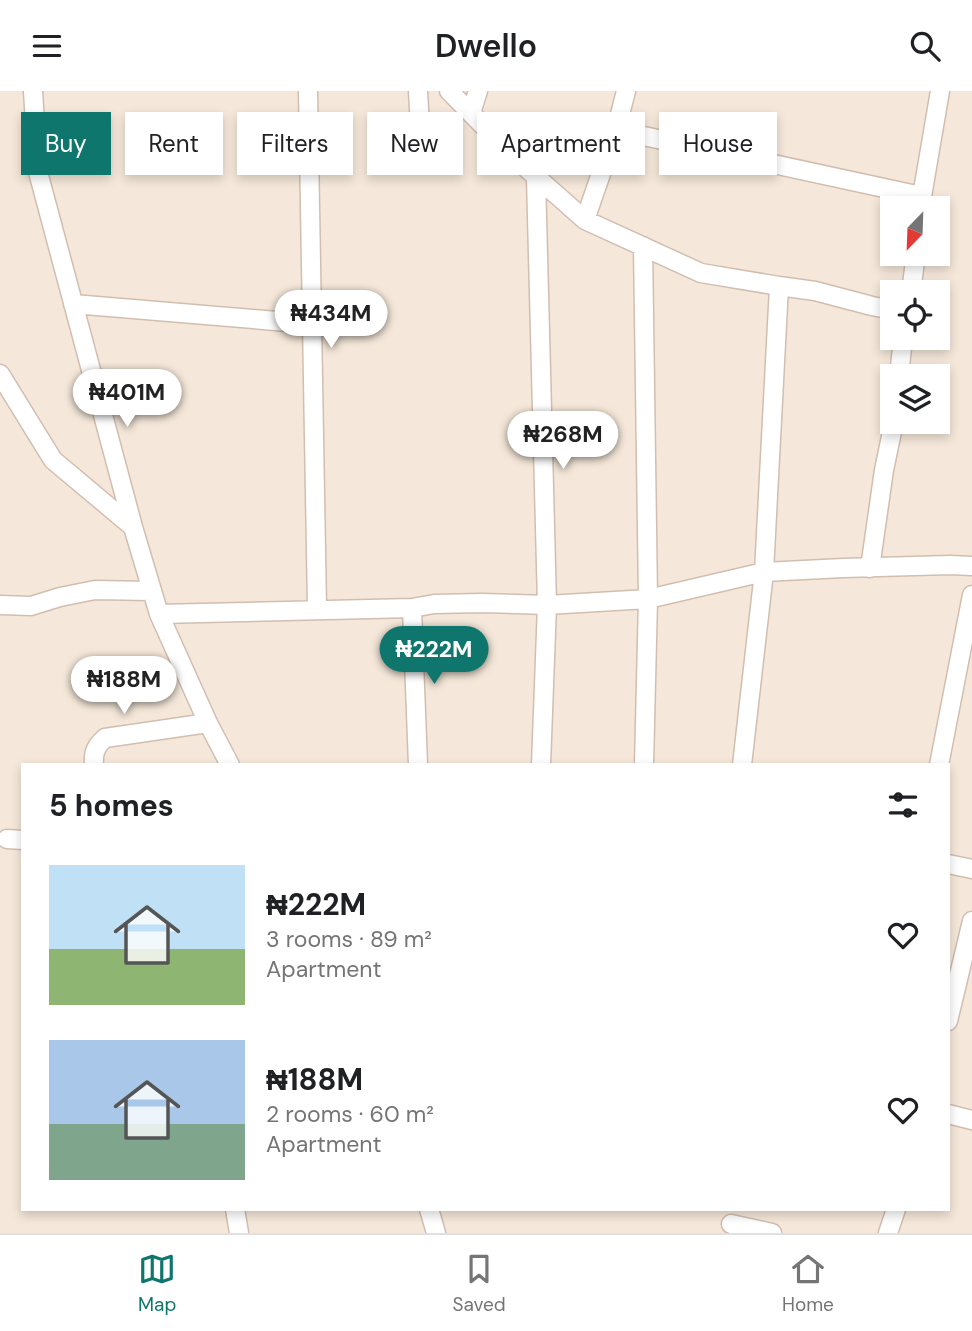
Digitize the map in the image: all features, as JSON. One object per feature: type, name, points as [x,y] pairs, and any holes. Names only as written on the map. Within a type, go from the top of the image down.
[{"type":"street","points":[[33,91],[38,172],[152,591],[159,614],[229,763]]},
{"type":"street","points":[[308,91],[317,609]]},
{"type":"street","points":[[418,91],[419,112]]},
{"type":"street","points":[[449,91],[536,177],[585,220],[701,272],[815,291],[880,308]]},
{"type":"street","points":[[471,113],[478,91]]},
{"type":"street","points":[[621,112],[626,91]]},
{"type":"street","points":[[921,196],[940,91]]},
{"type":"street","points":[[645,137],[895,196]]},
{"type":"street","points":[[585,220],[600,175]]},
{"type":"street","points":[[536,177],[547,605],[541,763]]},
{"type":"street","points":[[643,246],[648,599],[644,763]]},
{"type":"street","points":[[742,763],[764,572],[779,286]]},
{"type":"street","points":[[73,304],[312,324]]},
{"type":"street","points":[[0,374],[53,460],[134,527]]},
{"type":"street","points":[[870,568],[892,434]]},
{"type":"street","points":[[159,614],[412,608],[434,604],[547,605],[648,599],[764,572],[972,566]]},
{"type":"street","points":[[0,605],[31,605],[95,590],[152,591]]},
{"type":"street","points":[[939,763],[972,595]]},
{"type":"street","points":[[412,608],[418,763]]},
{"type":"street","points":[[94,763],[96,746],[105,739],[208,723]]},
{"type":"street","points":[[950,864],[972,869]]},
{"type":"street","points":[[950,1013],[972,921]]},
{"type":"street","points":[[950,1114],[972,1120]]},
{"type":"street","points":[[235,1211],[239,1233]]},
{"type":"street","points":[[430,1211],[436,1233]]},
{"type":"street","points":[[888,1233],[895,1211]]},
{"type":"street","points":[[731,1224],[772,1233]]},
{"type":"shaded area","points":[[0,91],[972,91],[972,1233],[0,1233]]}]
